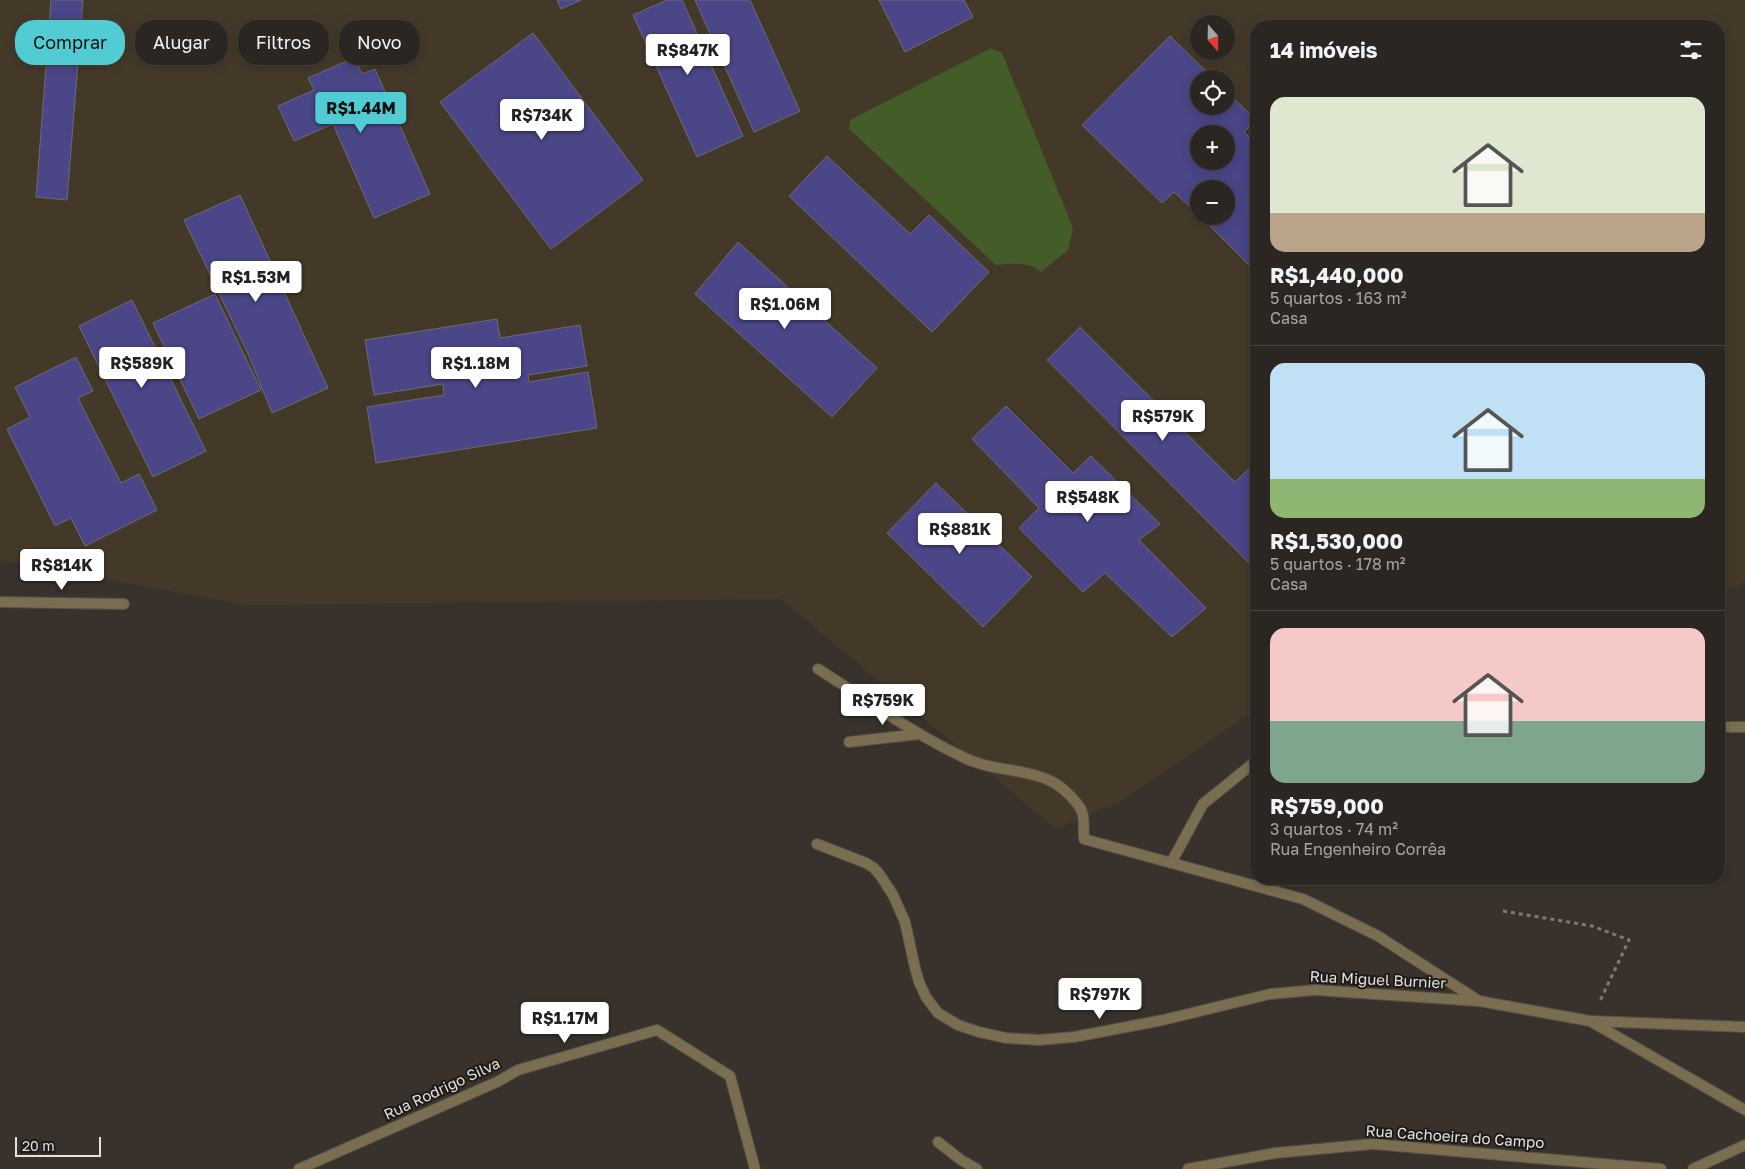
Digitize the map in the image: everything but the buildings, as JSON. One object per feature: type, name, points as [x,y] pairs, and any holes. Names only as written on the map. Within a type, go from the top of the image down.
[{"type":"street","points":[[0,602],[124,604]]},
{"type":"street","points":[[818,669],[920,734],[974,762],[1038,777],[1056,784],[1068,794],[1082,812],[1084,839],[1250,885]]},
{"type":"street","points":[[1725,726],[1745,727]]},
{"type":"street","points":[[849,742],[920,734]]},
{"type":"street","points":[[1171,863],[1203,804],[1250,766]]},
{"type":"street","name":"Rua Miguel Burnier","points":[[817,844],[866,863],[874,868],[893,895],[905,922],[915,968],[926,997],[938,1013],[958,1025],[979,1032],[1006,1038],[1039,1040],[1074,1037],[1163,1020],[1270,994],[1315,990],[1478,1002],[1590,1021]]},
{"type":"street","points":[[1252,885],[1303,899],[1378,936],[1478,1002]]},
{"type":"street","points":[[1590,1021],[1745,1027]]},
{"type":"street","points":[[1590,1021],[1745,1110]]},
{"type":"street","name":"Rua Rodrigo Silva","points":[[300,1169],[497,1082],[518,1070],[657,1030],[730,1076],[755,1169]]},
{"type":"street","points":[[938,1142],[960,1165],[977,1169]]},
{"type":"street","name":"Rua Cachoeira do Campo","points":[[1188,1169],[1275,1153],[1373,1144],[1661,1169]]},
{"type":"street","points":[[1693,1169],[1745,1145]]},
{"type":"path","points":[[1503,911],[1592,926],[1630,940],[1590,1021]]},
{"type":"shaded area","points":[[0,0],[1745,0],[1745,582],[1725,592],[1725,20],[1250,20],[1250,714],[1119,802],[1056,829],[781,599],[247,605],[0,560]]},
{"type":"green space","points":[[991,48],[1002,53],[1073,228],[1068,250],[1041,272],[1036,268],[1026,265],[996,265],[849,129],[850,120]]}]
